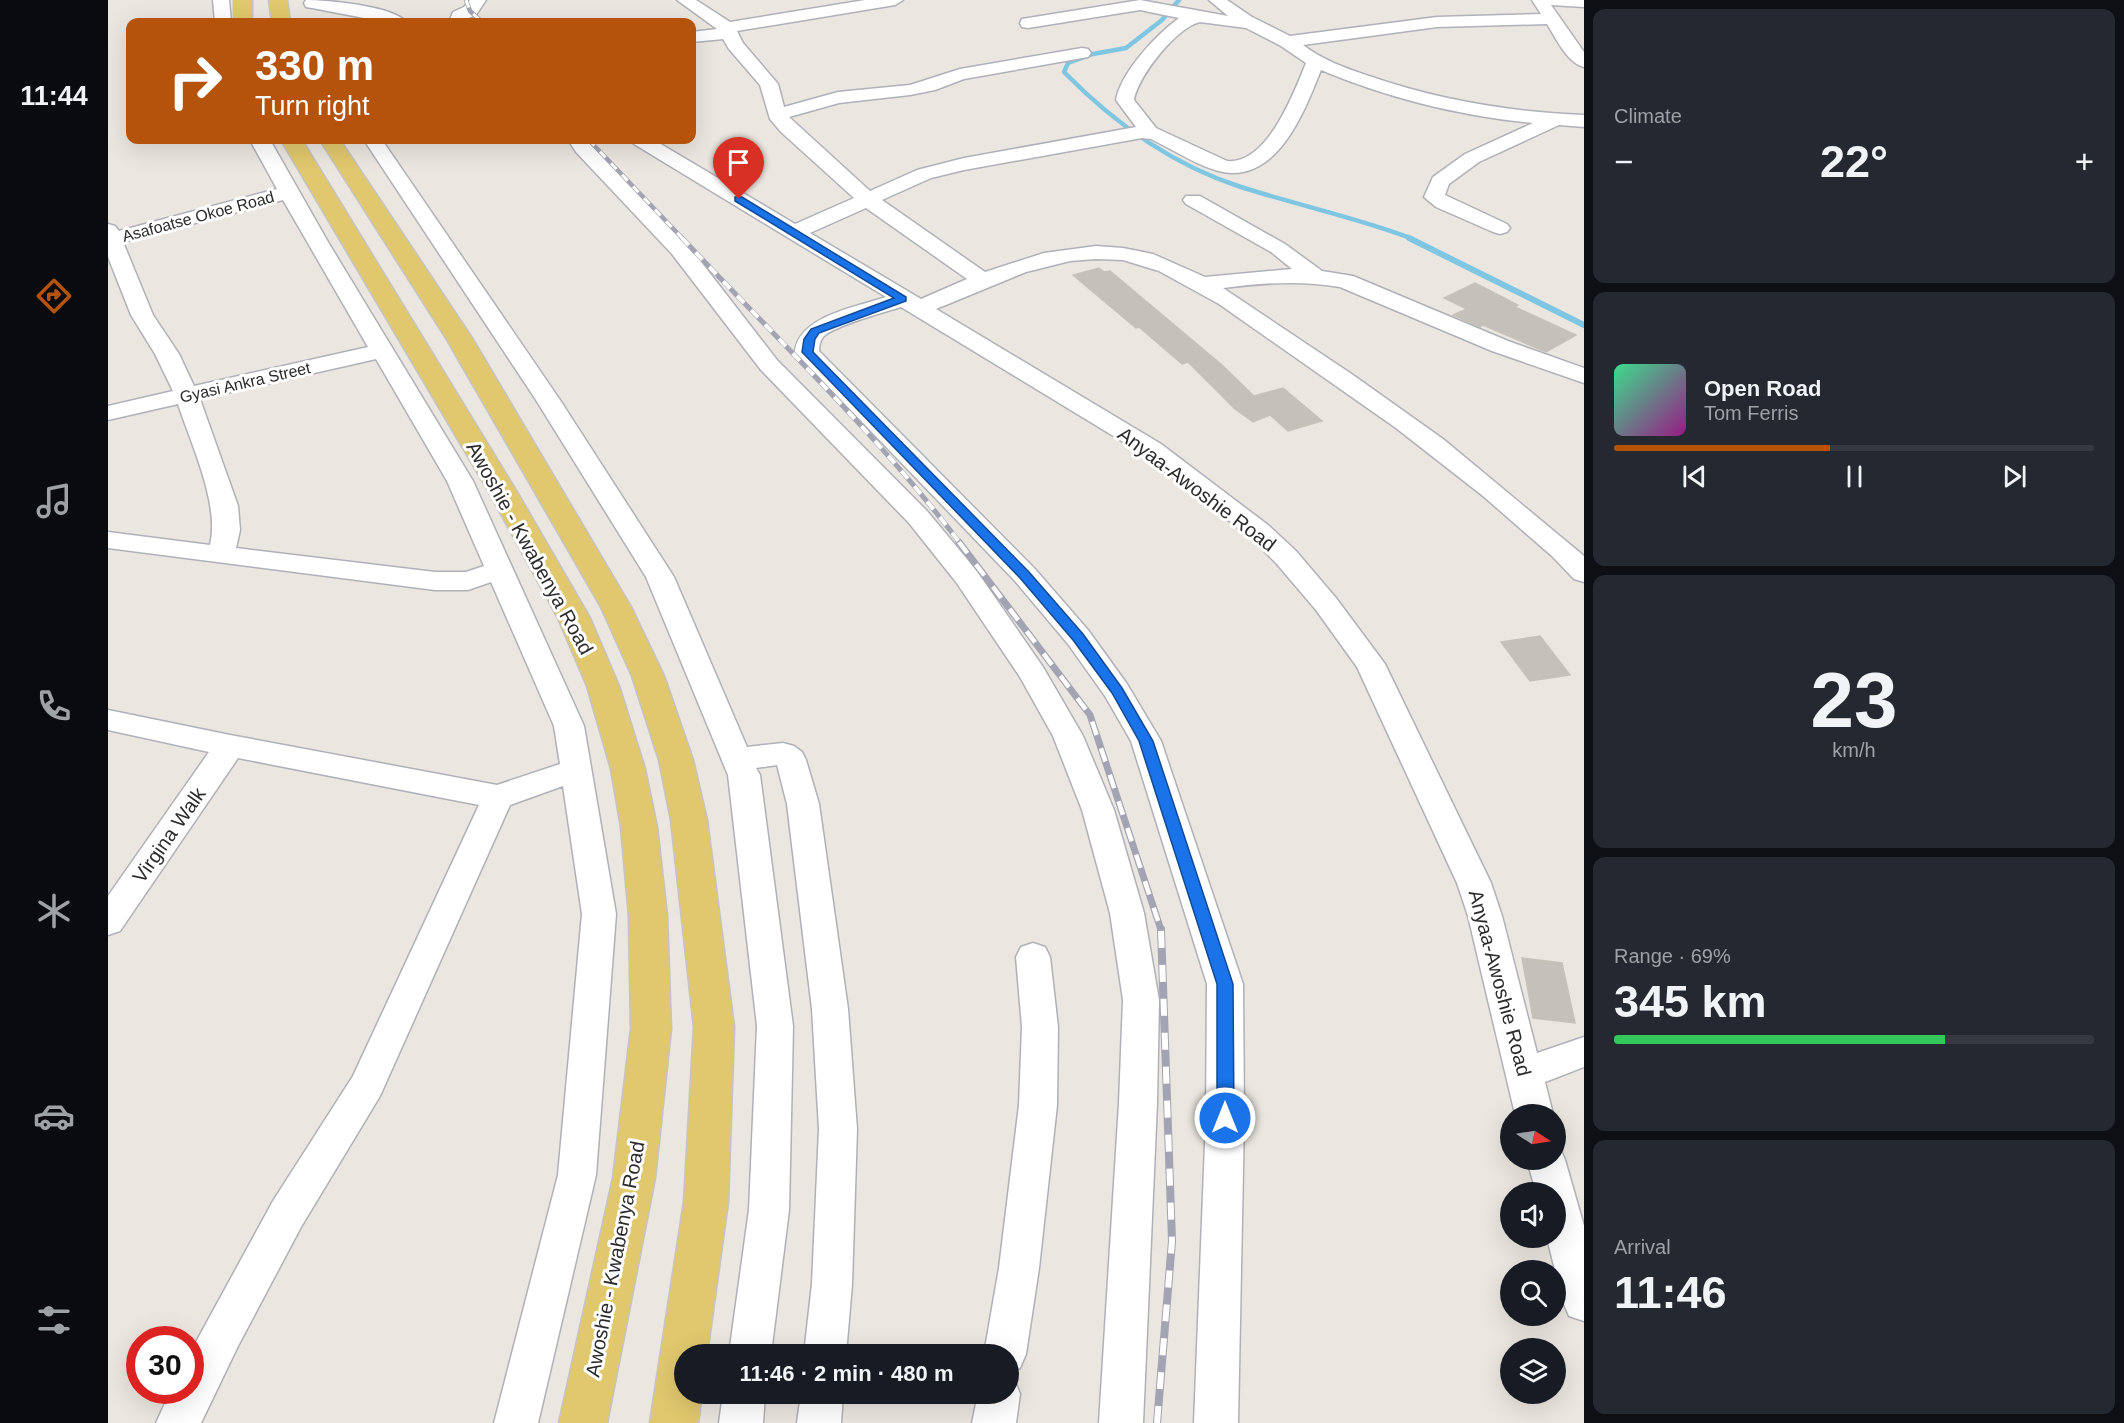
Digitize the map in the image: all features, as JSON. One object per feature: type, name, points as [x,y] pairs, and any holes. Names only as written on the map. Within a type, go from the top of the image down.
[{"type":"main road","points":[[243,0],[243,18]]},
{"type":"main road","points":[[278,0],[280,18]]},
{"type":"main road","name":"Awoshie - Kwabenya Road","points":[[293,144],[519,520],[574,618],[603,686],[628,769],[639,827],[648,916],[651,1029],[634,1178],[583,1423]]},
{"type":"main road","name":"Awoshie - Kwabenya Road","points":[[333,144],[459,338],[616,607],[648,676],[676,760],[689,820],[714,1027],[706,1202],[686,1344]]},
{"type":"main road","points":[[415,346],[435,350],[453,345],[459,338]]},
{"type":"main road","name":"Awoshie - Kwabenya Road","points":[[674,1423],[677,1404]]},
{"type":"street","points":[[221,0],[223,18]]},
{"type":"street","points":[[447,0],[459,18]]},
{"type":"street","points":[[462,18],[478,0]]},
{"type":"street","points":[[685,0],[728,31],[735,45],[769,84],[777,115],[788,128],[867,199],[984,281]]},
{"type":"street","points":[[696,36],[895,0]]},
{"type":"street","points":[[1217,0],[1249,23]]},
{"type":"street","points":[[1540,0],[1584,2]]},
{"type":"street","points":[[1540,0],[1584,62]]},
{"type":"street","points":[[314,18],[311,1],[387,18]]},
{"type":"street","points":[[1028,23],[1140,6],[1249,23],[1287,42],[1315,62],[1369,81],[1439,101],[1555,120],[1584,121]]},
{"type":"street","points":[[1139,132],[1125,100],[1127,88],[1169,33],[1185,21],[1200,17]]},
{"type":"street","points":[[343,18],[368,18]]},
{"type":"street","points":[[1287,42],[1437,22],[1552,19]]},
{"type":"street","points":[[777,115],[838,98],[910,90],[929,86],[960,74],[1082,53]]},
{"type":"street","points":[[793,233],[924,174],[1139,132],[1222,166],[1240,168],[1270,149],[1298,105],[1315,62]]},
{"type":"street","points":[[1500,228],[1434,197],[1440,181],[1472,158],[1555,120]]},
{"type":"street","points":[[262,144],[460,481],[569,726],[598,914],[577,1175],[516,1423]]},
{"type":"street","points":[[376,144],[548,400],[660,577],[744,775],[775,1026],[769,1210],[751,1344]]},
{"type":"street","points":[[580,144],[680,250],[769,365],[918,517],[966,576],[1033,674],[1068,736],[1098,810],[1127,913],[1141,1000],[1121,1423]]},
{"type":"street","name":"Anyaa-Awoshie Road","points":[[648,144],[1152,449],[1258,531],[1286,557],[1326,604],[1370,664],[1474,883],[1485,916],[1531,1104]]},
{"type":"street","name":"Asafoatse Okoe Road","points":[[109,236],[289,192]]},
{"type":"street","points":[[1193,200],[1278,248],[1315,276]]},
{"type":"street","points":[[109,236],[142,315],[167,354],[187,396],[225,506],[226,530],[221,555]]},
{"type":"street","points":[[1216,1423],[1225,1118],[1225,984],[1146,741],[1117,691],[1078,637],[1025,575],[931,480],[893,437],[807,352],[810,339],[815,331],[824,326],[911,304],[984,281],[1041,259],[1099,253],[1125,255],[1158,263],[1201,284],[1338,375],[1446,452],[1584,573]]},
{"type":"street","points":[[1201,284],[1278,275],[1315,276],[1363,287],[1511,350],[1584,376]]},
{"type":"street","name":"Gyasi Ankra Street","points":[[108,413],[382,351]]},
{"type":"street","points":[[109,541],[442,582],[468,581],[500,570]]},
{"type":"street","points":[[108,720],[230,747],[498,797],[576,770]]},
{"type":"street","name":"Virgina Walk","points":[[108,922],[230,747]]},
{"type":"street","points":[[737,759],[783,754],[791,760],[804,804],[830,1010],[838,1129],[832,1284],[826,1344]]},
{"type":"street","points":[[178,1423],[281,1223],[367,1085],[498,797]]},
{"type":"street","points":[[1007,1344],[1019,1268],[1038,1105],[1040,1027],[1033,957]]},
{"type":"street","points":[[1523,1074],[1584,1052]]},
{"type":"street","points":[[1566,1235],[1584,1302]]},
{"type":"street","points":[[741,1423],[743,1404]]},
{"type":"street","points":[[819,1423],[821,1404]]},
{"type":"street","points":[[994,1423],[997,1404]]},
{"type":"building","points":[[1099,268],[1104,272],[1110,271],[1222,365],[1254,396],[1283,388],[1322,421],[1288,431],[1270,415],[1253,422],[1235,409],[1188,362],[1182,364],[1073,275]]},
{"type":"building","points":[[1475,283],[1518,305],[1515,307],[1576,335],[1546,352],[1453,315],[1467,309],[1444,298]]},
{"type":"building","points":[[1540,636],[1570,675],[1530,681],[1501,642]]},
{"type":"building","points":[[1522,958],[1562,963],[1575,1023],[1533,1018]]},
{"type":"waterway","points":[[1179,0],[1162,20],[1126,48],[1093,54],[1068,63],[1064,72],[1102,108],[1144,140],[1189,166],[1238,186],[1370,224],[1413,239]]},
{"type":"waterway","points":[[1409,238],[1584,325]]},
{"type":"railway","points":[[466,0],[470,11],[478,18]]},
{"type":"railway","points":[[593,144],[683,239]]},
{"type":"railway","points":[[682,238],[861,425],[960,543]]},
{"type":"railway","points":[[959,542],[1090,715],[1161,930]]},
{"type":"railway","points":[[1157,1423],[1172,1241],[1161,929]]},
{"type":"route","points":[[739,199],[902,299],[815,331],[807,346],[807,352],[1025,575],[1078,637],[1117,691],[1146,741],[1225,984],[1225,1118]]}]
